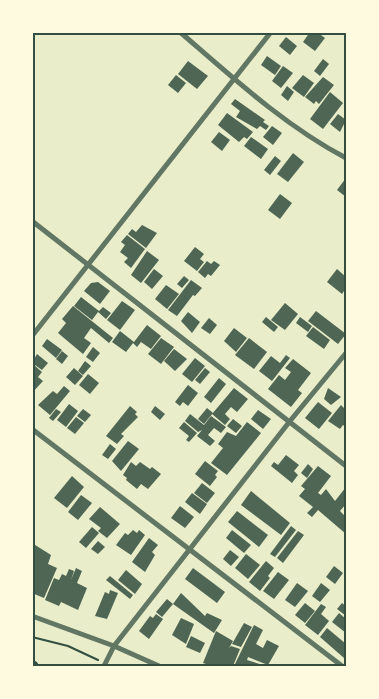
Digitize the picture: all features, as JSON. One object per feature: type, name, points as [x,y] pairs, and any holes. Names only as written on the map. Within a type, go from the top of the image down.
[{"type":"street","points":[[180,32],[235,79],[306,135],[346,158]]},
{"type":"street","points":[[32,336],[271,32]]},
{"type":"street","points":[[32,221],[346,466]]},
{"type":"street","points":[[105,665],[114,646],[290,421],[346,353]]},
{"type":"street","points":[[32,429],[342,666]]},
{"type":"street","points":[[32,616],[114,646],[159,666]]},
{"type":"path","points":[[32,637],[68,646],[105,665]]},
{"type":"building","points":[[310,32],[317,32],[325,38],[315,51],[303,42]]},
{"type":"building","points":[[286,37],[297,46],[290,55],[279,46]]},
{"type":"building","points":[[267,56],[281,66],[275,75],[261,65]]},
{"type":"building","points":[[323,59],[329,64],[320,76],[314,71]]},
{"type":"building","points":[[188,61],[208,76],[197,89],[178,74]]},
{"type":"building","points":[[283,66],[293,73],[281,88],[272,81]]},
{"type":"building","points":[[176,75],[186,83],[178,93],[168,85]]},
{"type":"building","points":[[303,75],[314,83],[304,97],[292,88]]},
{"type":"building","points":[[323,77],[334,85],[319,104],[316,101],[314,104],[305,97]]},
{"type":"building","points":[[287,86],[294,92],[288,101],[281,95]]},
{"type":"building","points":[[330,92],[343,103],[323,129],[310,119]]},
{"type":"building","points":[[235,99],[265,120],[263,122],[269,126],[266,130],[260,126],[257,129],[236,117],[240,111],[231,104]]},
{"type":"building","points":[[227,113],[253,132],[247,139],[244,137],[239,142],[218,125]]},
{"type":"building","points":[[338,114],[346,120],[340,132],[330,124]]},
{"type":"building","points":[[272,126],[282,133],[273,145],[263,137]]},
{"type":"building","points":[[219,132],[230,140],[222,151],[211,142]]},
{"type":"building","points":[[251,137],[268,149],[261,159],[244,146]]},
{"type":"building","points":[[293,153],[304,162],[288,182],[277,174]]},
{"type":"building","points":[[275,156],[281,161],[270,175],[264,170]]},
{"type":"building","points":[[346,178],[346,197],[337,190]]},
{"type":"building","points":[[280,194],[292,203],[280,219],[268,210]]},
{"type":"building","points":[[142,225],[157,233],[146,248],[128,234],[132,229],[136,232]]},
{"type":"building","points":[[127,235],[145,249],[131,268],[124,262],[128,258],[120,252],[125,245],[121,242]]},
{"type":"building","points":[[195,247],[204,254],[200,259],[204,262],[197,271],[184,261]]},
{"type":"building","points":[[147,251],[159,260],[141,283],[131,275]]},
{"type":"building","points":[[207,261],[211,264],[214,261],[220,265],[211,276],[208,274],[205,278],[198,272]]},
{"type":"building","points":[[154,269],[163,276],[152,289],[144,282]]},
{"type":"building","points":[[337,269],[346,277],[346,288],[342,294],[327,282]]},
{"type":"building","points":[[184,276],[189,280],[182,288],[177,284]]},
{"type":"building","points":[[191,280],[202,288],[195,296],[193,295],[177,316],[168,310]]},
{"type":"building","points":[[98,282],[110,291],[100,304],[84,291],[91,283]]},
{"type":"building","points":[[166,285],[179,294],[167,309],[155,299]]},
{"type":"building","points":[[81,297],[99,311],[103,307],[111,313],[106,319],[98,312],[92,320],[74,306]]},
{"type":"building","points":[[122,301],[135,310],[120,330],[107,320]]},
{"type":"building","points":[[285,303],[298,314],[285,330],[271,320]]},
{"type":"building","points":[[73,306],[113,338],[109,343],[91,328],[84,338],[91,343],[83,354],[58,333],[66,323],[62,319]]},
{"type":"building","points":[[316,311],[346,334],[338,344],[308,321]]},
{"type":"building","points":[[188,312],[200,322],[192,333],[181,321]]},
{"type":"building","points":[[266,317],[278,327],[274,332],[262,322]]},
{"type":"building","points":[[300,317],[312,326],[308,332],[296,323]]},
{"type":"building","points":[[209,318],[217,325],[210,334],[201,328]]},
{"type":"building","points":[[147,325],[161,336],[151,349],[141,342],[137,347],[133,343],[126,352],[112,342],[120,331],[134,342]]},
{"type":"building","points":[[313,327],[330,340],[324,349],[306,336]]},
{"type":"building","points":[[234,328],[247,338],[236,352],[224,341]]},
{"type":"building","points":[[161,338],[174,347],[161,364],[148,354]]},
{"type":"building","points":[[249,338],[267,352],[254,369],[235,355]]},
{"type":"building","points":[[47,339],[62,350],[56,358],[42,346]]},
{"type":"building","points":[[93,347],[100,353],[93,362],[86,357]]},
{"type":"building","points":[[174,349],[187,359],[175,371],[164,361]]},
{"type":"building","points":[[62,351],[68,356],[62,364],[56,359]]},
{"type":"building","points":[[37,354],[48,363],[42,370],[32,363]]},
{"type":"building","points":[[286,355],[290,358],[272,381],[259,371],[271,356],[280,363]]},
{"type":"building","points":[[195,358],[205,366],[192,382],[182,374]]},
{"type":"building","points":[[293,359],[311,373],[298,390],[302,393],[291,407],[268,389],[279,375],[285,380],[291,372],[285,368]]},
{"type":"building","points":[[85,361],[91,366],[83,375],[78,371]]},
{"type":"building","points":[[34,365],[42,372],[38,377],[43,381],[32,393]]},
{"type":"building","points":[[74,368],[83,376],[75,385],[66,377]]},
{"type":"building","points":[[205,368],[210,372],[200,384],[195,380]]},
{"type":"building","points":[[88,374],[99,383],[90,394],[79,385]]},
{"type":"building","points":[[219,378],[226,384],[211,403],[204,397]]},
{"type":"building","points":[[188,385],[198,393],[188,406],[183,402],[180,406],[175,402]]},
{"type":"building","points":[[64,386],[70,391],[50,415],[38,405],[53,391],[57,394]]},
{"type":"building","points":[[234,388],[248,399],[237,412],[231,407],[225,414],[230,419],[225,425],[212,414]]},
{"type":"building","points":[[328,388],[341,397],[331,405],[324,399]]},
{"type":"building","points":[[318,402],[332,413],[319,429],[305,418]]},
{"type":"building","points":[[69,404],[78,411],[66,427],[57,420]]},
{"type":"building","points":[[341,405],[346,410],[346,427],[343,425],[340,429],[328,421]]},
{"type":"building","points":[[130,406],[137,412],[135,414],[138,417],[121,434],[124,436],[117,444],[106,436]]},
{"type":"building","points":[[155,406],[165,414],[160,420],[151,412]]},
{"type":"building","points":[[207,408],[213,413],[204,424],[198,419]]},
{"type":"building","points":[[56,409],[61,412],[53,421],[49,418]]},
{"type":"building","points":[[83,409],[91,415],[85,422],[77,416]]},
{"type":"building","points":[[258,410],[271,419],[263,429],[251,419]]},
{"type":"building","points":[[190,414],[204,425],[211,416],[226,427],[221,433],[214,428],[208,435],[215,441],[210,446],[197,436],[202,430],[198,432],[185,421]]},
{"type":"building","points":[[76,417],[84,423],[75,434],[67,428]]},
{"type":"building","points":[[233,419],[242,426],[236,433],[227,426]]},
{"type":"building","points":[[184,422],[197,433],[189,442],[186,440],[189,436],[179,428]]},
{"type":"building","points":[[247,422],[261,433],[227,475],[211,463],[223,448],[218,444],[227,432],[236,436]]},
{"type":"building","points":[[128,441],[139,449],[121,471],[112,461]]},
{"type":"building","points":[[110,444],[116,449],[108,459],[102,455]]},
{"type":"building","points":[[286,455],[299,465],[294,471],[298,475],[292,483],[271,466],[274,462],[278,465]]},
{"type":"building","points":[[205,461],[218,471],[215,475],[217,477],[210,486],[195,474]]},
{"type":"building","points":[[131,462],[136,466],[140,462],[150,469],[152,467],[161,474],[148,489],[141,484],[137,489],[123,475]]},
{"type":"building","points":[[308,464],[313,469],[307,478],[301,473]]},
{"type":"building","points":[[318,466],[331,476],[318,493],[321,495],[326,489],[335,501],[346,487],[346,504],[340,511],[346,517],[346,534],[318,510],[312,517],[307,513],[313,507],[299,496],[305,489],[301,486]]},
{"type":"building","points":[[72,476],[84,487],[67,508],[54,498]]},
{"type":"building","points":[[202,483],[215,493],[207,503],[194,493]]},
{"type":"building","points":[[251,491],[290,523],[281,535],[241,505]]},
{"type":"building","points":[[192,493],[207,504],[200,514],[185,502]]},
{"type":"building","points":[[81,495],[92,503],[78,520],[68,512]]},
{"type":"building","points":[[180,506],[194,517],[185,528],[171,518]]},
{"type":"building","points":[[100,507],[120,524],[107,538],[98,531],[101,528],[89,519]]},
{"type":"building","points":[[237,511],[268,535],[259,547],[228,522]]},
{"type":"building","points":[[291,526],[296,530],[275,557],[270,554]]},
{"type":"building","points":[[92,527],[99,533],[86,548],[79,542]]},
{"type":"building","points":[[133,530],[137,533],[139,530],[145,535],[131,555],[116,545],[125,533],[128,535]]},
{"type":"building","points":[[232,530],[251,545],[244,553],[226,538]]},
{"type":"building","points":[[298,531],[304,535],[283,563],[277,558]]},
{"type":"building","points":[[149,538],[158,545],[152,552],[155,555],[145,572],[132,562]]},
{"type":"building","points":[[98,541],[105,547],[98,554],[91,549]]},
{"type":"building","points":[[32,543],[51,555],[48,564],[57,568],[44,598],[32,593]]},
{"type":"building","points":[[230,550],[239,557],[231,566],[223,559]]},
{"type":"building","points":[[246,554],[260,565],[248,579],[235,568]]},
{"type":"building","points":[[266,561],[274,568],[268,576],[270,578],[260,591],[249,582]]},
{"type":"building","points":[[334,566],[343,573],[335,584],[326,577]]},
{"type":"building","points":[[76,568],[82,571],[77,583],[87,588],[78,610],[61,602],[59,606],[45,600],[54,578],[59,580],[62,574],[66,576],[69,569],[74,571],[71,580]]},
{"type":"building","points":[[193,568],[225,592],[217,603],[185,579]]},
{"type":"building","points":[[126,570],[142,584],[135,594],[118,580]]},
{"type":"building","points":[[278,572],[289,580],[274,599],[263,591]]},
{"type":"building","points":[[110,576],[133,595],[130,599],[106,580]]},
{"type":"building","points":[[297,583],[308,591],[295,607],[285,600]]},
{"type":"building","points":[[321,583],[330,590],[320,602],[312,596]]},
{"type":"building","points":[[110,590],[118,593],[107,619],[95,616],[105,592],[109,594]]},
{"type":"building","points":[[181,593],[205,616],[207,613],[222,620],[214,633],[173,604]]},
{"type":"building","points":[[167,599],[173,604],[162,617],[156,612]]},
{"type":"building","points":[[305,603],[315,611],[305,623],[295,615]]},
{"type":"building","points":[[342,603],[346,606],[346,616],[337,609]]},
{"type":"building","points":[[321,604],[326,607],[321,614],[329,621],[318,635],[305,625]]},
{"type":"building","points":[[339,613],[346,619],[346,633],[332,622]]},
{"type":"building","points":[[156,614],[163,619],[149,639],[139,631],[150,616],[153,618]]},
{"type":"building","points":[[181,618],[194,624],[186,644],[172,635]]},
{"type":"building","points":[[244,623],[252,627],[241,647],[232,644]]},
{"type":"building","points":[[254,625],[263,630],[256,644],[263,648],[267,640],[279,646],[268,665],[248,657],[247,660],[266,666],[234,666]]},
{"type":"building","points":[[327,628],[346,644],[344,658],[320,637]]},
{"type":"building","points":[[216,631],[233,641],[229,648],[231,646],[240,649],[233,666],[212,666],[203,663]]},
{"type":"building","points":[[191,636],[205,643],[200,653],[186,647]]}]
